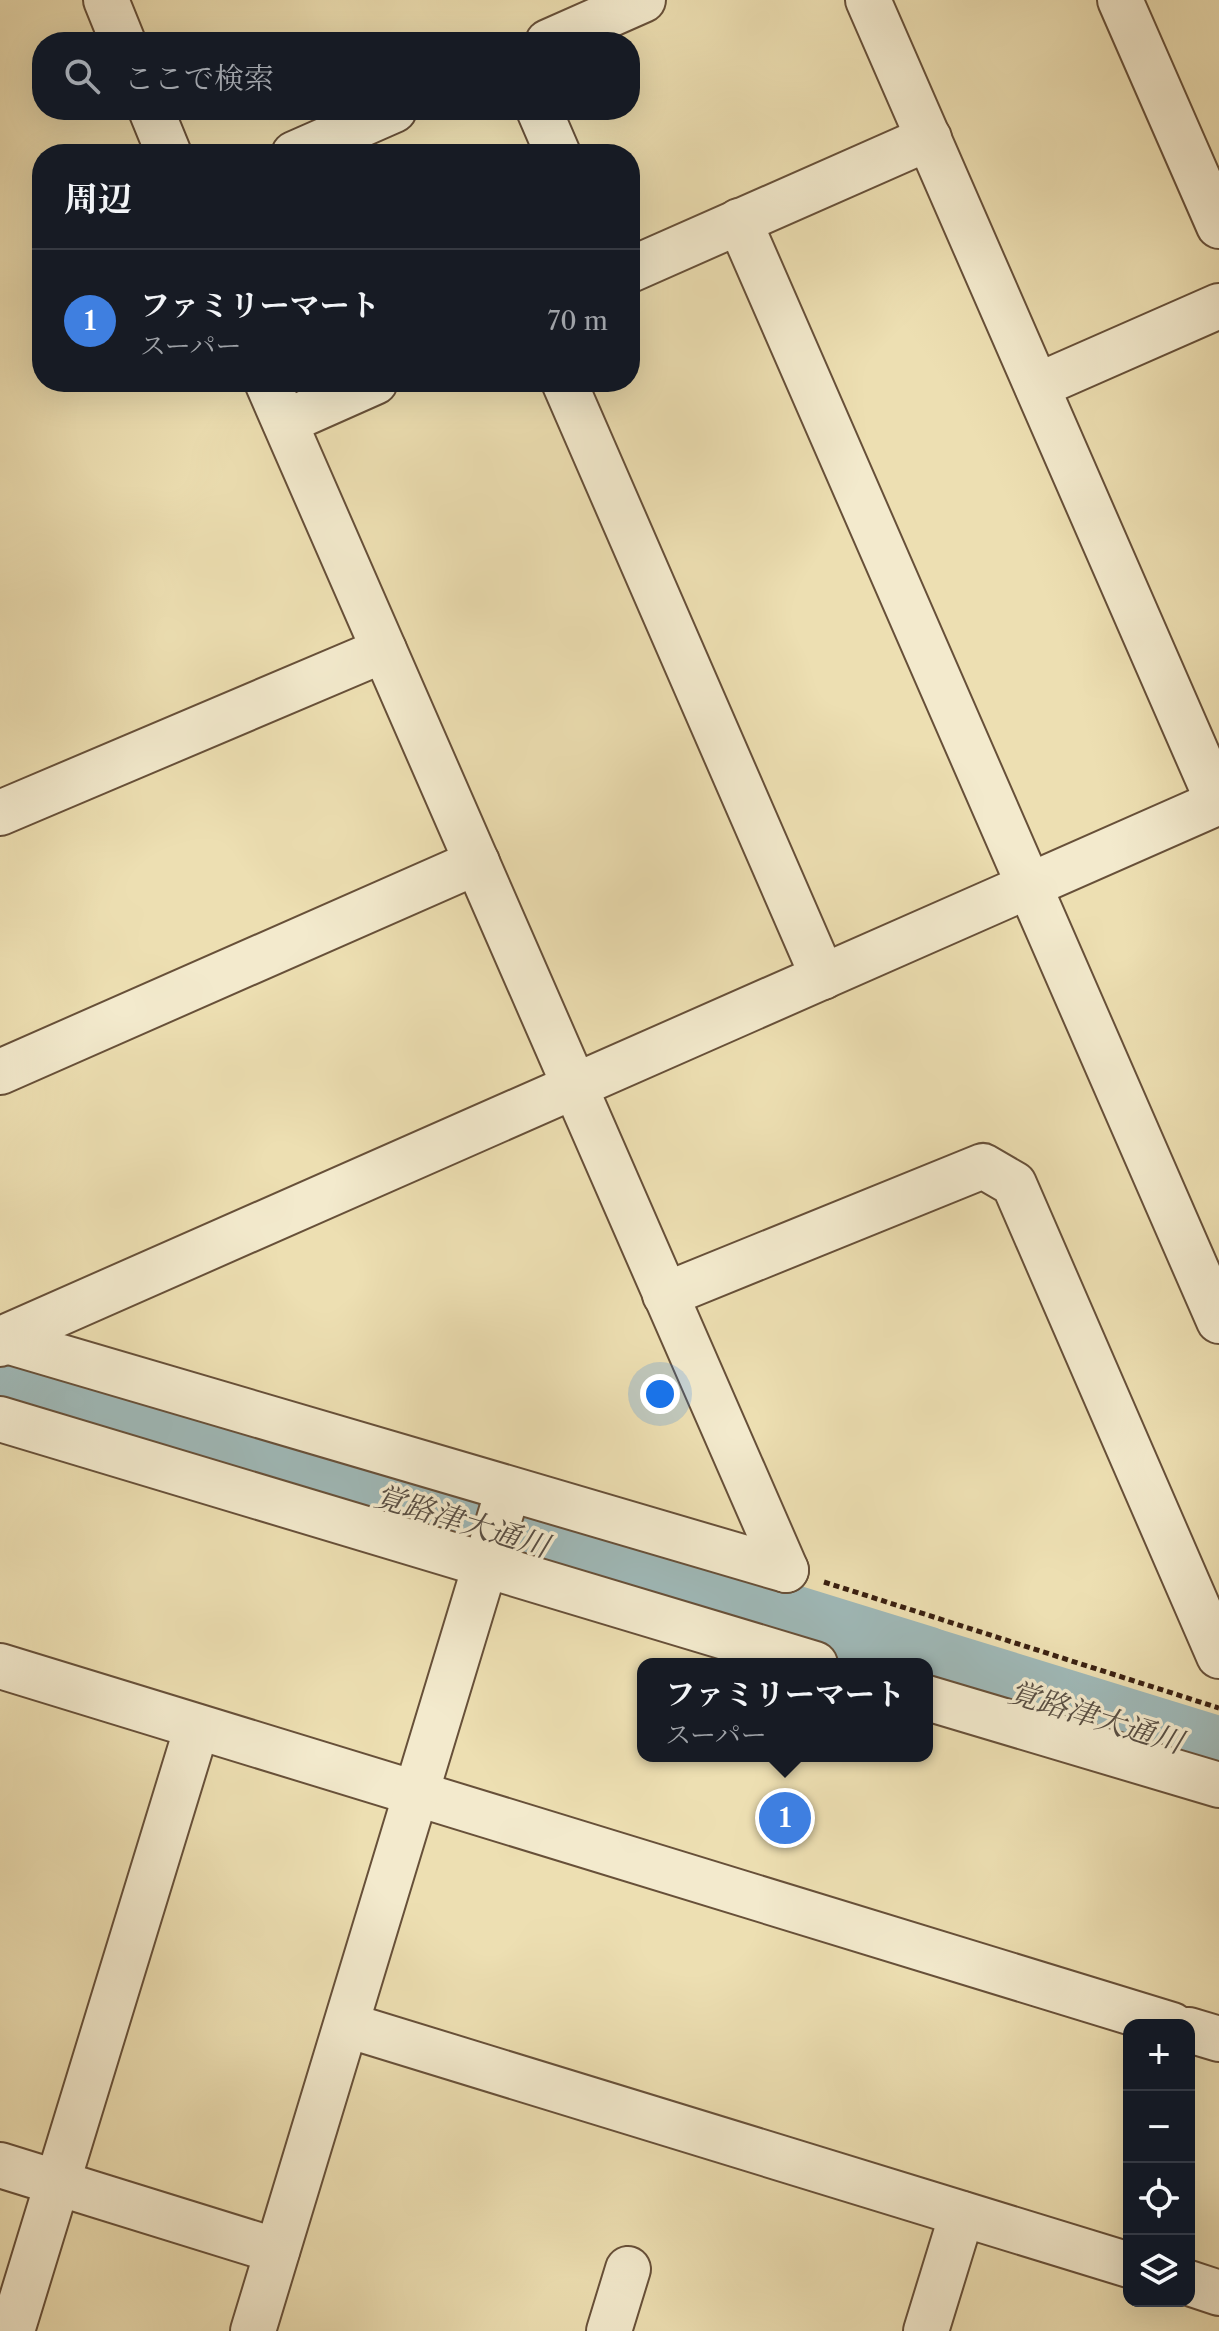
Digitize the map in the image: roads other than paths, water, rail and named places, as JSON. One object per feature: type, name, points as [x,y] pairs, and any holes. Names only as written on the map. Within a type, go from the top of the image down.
[{"type":"street","points":[[106,0],[119,32]]},
{"type":"street","points":[[571,32],[643,0]]},
{"type":"street","points":[[0,1341],[1219,803],[868,0]]},
{"type":"street","points":[[1120,0],[1219,226]]},
{"type":"street","points":[[155,120],[165,144]]},
{"type":"street","points":[[317,144],[371,120]]},
{"type":"street","points":[[543,120],[554,144]]},
{"type":"street","points":[[640,266],[929,138]]},
{"type":"street","points":[[739,221],[1219,1321]]},
{"type":"street","points":[[1037,386],[1219,306]]},
{"type":"street","points":[[0,1341],[786,1570],[272,392]]},
{"type":"street","points":[[285,422],[352,392]]},
{"type":"street","points":[[568,392],[823,977]]},
{"type":"street","points":[[0,813],[384,650]]},
{"type":"street","points":[[0,1072],[477,862]]},
{"type":"street","points":[[665,1295],[983,1166],[1014,1184],[1204,1582],[1219,1656]]},
{"type":"street","points":[[0,1419],[795,1658]]},
{"type":"street","points":[[253,2331],[508,1490]]},
{"type":"street","points":[[0,1666],[1152,2019]]},
{"type":"street","points":[[933,1700],[1219,1785]]},
{"type":"street","points":[[12,2331],[197,1727]]},
{"type":"street","points":[[347,2025],[1123,2263]]},
{"type":"street","points":[[1195,2032],[1219,2039]]},
{"type":"street","points":[[0,2165],[277,2251]]},
{"type":"street","points":[[926,2331],[962,2214]]},
{"type":"street","points":[[609,2331],[628,2269]]},
{"type":"street","points":[[1195,2285],[1219,2293]]},
{"type":"waterway","name":"覚路津大通川","points":[[0,1379],[906,1658]]},
{"type":"waterway","name":"覚路津大通川","points":[[933,1667],[1219,1755]]},
{"type":"place","name":"ファミリーマート","points":[[785,1818]]}]
